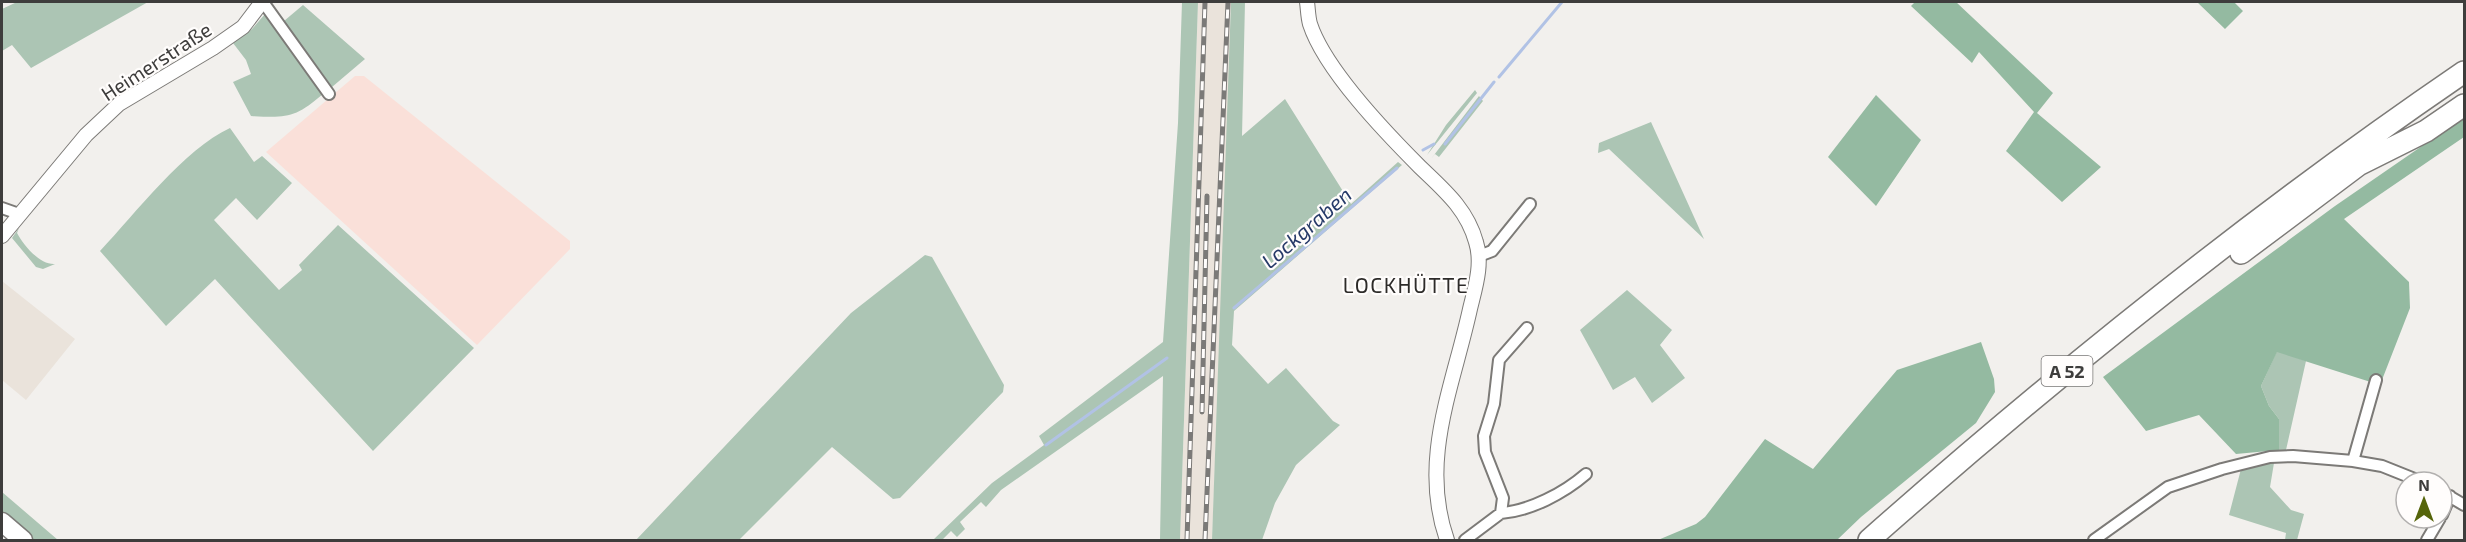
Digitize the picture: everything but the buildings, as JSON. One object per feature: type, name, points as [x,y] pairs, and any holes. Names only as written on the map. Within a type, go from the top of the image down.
[{"type":"highway","points":[[2414,107],[2464,63]]},
{"type":"highway","name":"A 52","points":[[1869,540],[2002,425],[2129,321],[2272,211],[2464,72]]},
{"type":"highway","name":"A 52","points":[[1891,540],[2028,421],[2138,332],[2358,165],[2464,90]]},
{"type":"highway","points":[[2358,165],[2426,131],[2464,105]]},
{"type":"main road","points":[[2,522],[23,540]]},
{"type":"street","name":"Heimerstraße","points":[[2,236],[86,135],[119,104],[213,48],[243,27],[263,2],[329,94]]},
{"type":"street","points":[[1307,2],[1311,27],[1335,69],[1388,135],[1460,206],[1470,225],[1479,256],[1477,278],[1462,347],[1438,435],[1439,500],[1442,525],[1448,540]]},
{"type":"street","points":[[1479,256],[1492,251],[1530,204]]},
{"type":"street","points":[[2,208],[19,214]]},
{"type":"street","points":[[1501,513],[1503,498],[1485,452],[1484,436],[1494,404],[1498,360],[1527,328]]},
{"type":"street","points":[[2353,461],[2376,380]]},
{"type":"street","points":[[2094,540],[2168,487],[2222,469],[2270,457],[2293,456],[2353,461],[2382,466],[2394,471]]},
{"type":"street","points":[[1465,540],[1501,513],[1514,512],[1534,505],[1577,482],[1586,474]]},
{"type":"shaded area","points":[[1198,2],[1231,2],[1228,139],[1212,540],[1180,540]]},
{"type":"shaded area","points":[[355,76],[364,76],[570,241],[570,249],[477,345],[266,152]]},
{"type":"shaded area","points":[[2,281],[75,339],[26,400],[2,380]]},
{"type":"green space","points":[[17,2],[148,2],[31,68],[12,45],[2,51],[2,9]]},
{"type":"green space","points":[[1182,2],[1198,2],[1180,540],[1160,540],[1163,376],[1001,490],[986,507],[981,502],[960,522],[965,529],[957,537],[951,531],[942,540],[933,540],[992,483],[1044,445],[1039,436],[1163,342],[1178,123]]},
{"type":"green space","points":[[1231,2],[1245,2],[1242,136],[1285,99],[1351,204],[1398,162],[1402,165],[1234,311],[1232,345],[1268,384],[1286,368],[1333,421],[1340,425],[1296,465],[1275,503],[1262,540],[1212,540]]},
{"type":"green space","points":[[1915,2],[1956,2],[2053,93],[2037,113],[2101,167],[2062,202],[2006,151],[2034,112],[1979,52],[1972,63],[1911,6]]},
{"type":"green space","points":[[2197,2],[2234,2],[2243,11],[2225,29]]},
{"type":"green space","points":[[303,5],[365,59],[332,87],[284,21]]},
{"type":"green space","points":[[265,14],[323,94],[305,108],[290,115],[251,116],[233,82],[251,74],[246,60],[233,43],[252,29]]},
{"type":"green space","points":[[1475,90],[1477,93],[1427,155],[1446,125]]},
{"type":"green space","points":[[1876,95],[1921,140],[1876,206],[1828,157]]},
{"type":"green space","points":[[1479,96],[1483,101],[1439,157],[1435,154],[1431,159]]},
{"type":"green space","points":[[2464,117],[2464,137],[2344,219],[2409,282],[2410,308],[2380,385],[2277,352],[2261,386],[2269,406],[2279,419],[2279,450],[2236,454],[2199,415],[2146,431],[2103,377],[2335,206]]},
{"type":"green space","points":[[1651,122],[1704,239],[1609,149],[1598,153],[1599,143]]},
{"type":"green space","points":[[230,128],[254,162],[262,156],[292,183],[257,220],[236,198],[214,220],[279,290],[302,270],[299,265],[338,225],[474,348],[373,451],[215,279],[166,326],[100,251],[178,166],[195,151]]},
{"type":"green space","points":[[19,228],[17,233],[33,254],[44,261],[55,264],[43,269],[36,267],[12,238]]},
{"type":"green space","points":[[925,255],[932,257],[1004,385],[1003,392],[900,498],[893,499],[832,447],[739,540],[636,540],[851,313]]},
{"type":"green space","points":[[1627,290],[1672,330],[1660,345],[1685,378],[1652,403],[1635,377],[1613,390],[1580,330]]},
{"type":"green space","points":[[1981,342],[1994,379],[1995,392],[1976,423],[1861,517],[1837,540],[1658,540],[1696,524],[1705,517],[1765,439],[1813,469],[1897,370]]},
{"type":"green space","points":[[2277,351],[2306,361],[2286,450],[2279,450],[2279,419],[2269,406],[2261,386]]},
{"type":"green space","points":[[2274,463],[2270,487],[2291,510],[2304,514],[2297,540],[2285,540],[2286,533],[2229,515],[2241,469]]},
{"type":"green space","points":[[2,492],[58,540],[32,540],[2,515]]},
{"type":"waterway","name":"Lockgraben","points":[[1499,77],[1562,2]]},
{"type":"waterway","name":"Lockgraben","points":[[1445,144],[1494,82]]},
{"type":"waterway","name":"Lockgraben","points":[[1423,150],[1434,144]]},
{"type":"waterway","name":"Lockgraben","points":[[1234,308],[1397,168]]},
{"type":"waterway","name":"Lockgraben","points":[[1046,445],[1167,358]]},
{"type":"railway","points":[[1187,540],[1205,2]]},
{"type":"railway","points":[[1205,540],[1228,2]]},
{"type":"railway","points":[[1202,412],[1207,196]]},
{"type":"district","name":"LOCKHÜTTE","points":[[1406,284]]}]
